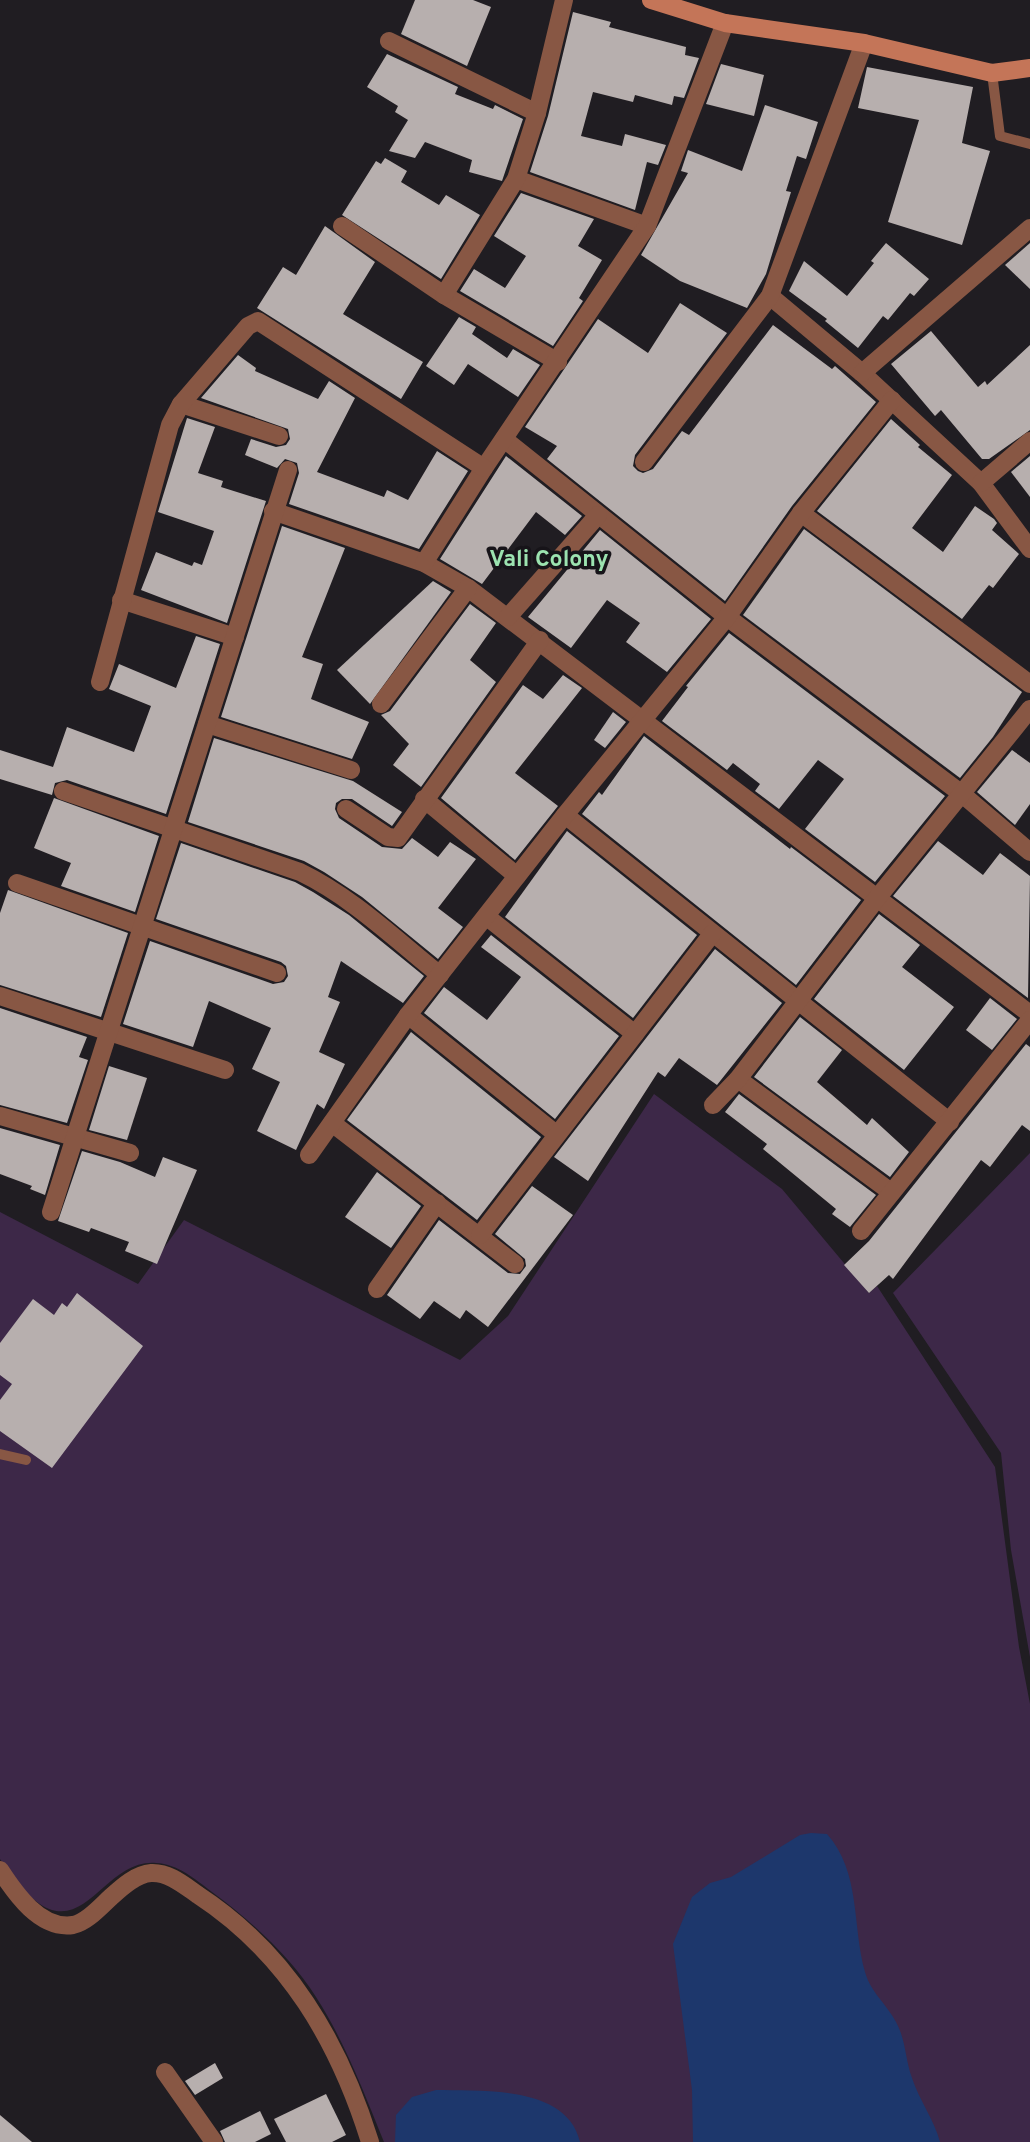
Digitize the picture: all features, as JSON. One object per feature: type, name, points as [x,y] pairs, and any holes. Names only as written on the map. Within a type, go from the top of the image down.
[{"type":"street","points":[[444,295],[516,179],[537,113],[565,0]]},
{"type":"street","points":[[651,0],[725,23],[864,43],[992,73],[1030,68]]},
{"type":"street","points":[[425,563],[484,467],[558,362],[647,226],[725,23]]},
{"type":"street","points":[[389,41],[537,113]]},
{"type":"street","points":[[644,462],[770,296],[864,43]]},
{"type":"street","points":[[516,179],[647,226]]},
{"type":"street","points":[[342,226],[444,295],[558,362]]},
{"type":"street","points":[[862,373],[1030,228]]},
{"type":"street","points":[[770,296],[862,373],[981,483],[1030,549]]},
{"type":"street","points":[[100,682],[170,425],[181,404],[248,326],[258,321],[484,467]]},
{"type":"street","points":[[309,1155],[408,1015],[565,815],[727,617],[801,513],[892,400]]},
{"type":"street","points":[[181,404],[279,436]]},
{"type":"street","points":[[504,439],[727,617],[962,794],[1030,852]]},
{"type":"street","points":[[981,483],[1030,441]]},
{"type":"street","points":[[51,1212],[288,470]]},
{"type":"street","points":[[274,511],[425,563],[468,587],[1030,1014]]},
{"type":"street","points":[[801,513],[1030,684]]},
{"type":"street","points":[[508,617],[598,515]]},
{"type":"street","points":[[381,704],[468,587]]},
{"type":"street","points":[[121,600],[235,637]]},
{"type":"street","points":[[346,809],[388,837],[398,838],[540,640]]},
{"type":"street","points":[[713,1105],[738,1079],[878,897],[1030,709]]},
{"type":"street","points":[[207,724],[351,770]]},
{"type":"street","points":[[63,791],[319,881],[338,893],[440,975]]},
{"type":"street","points":[[424,799],[517,876]]},
{"type":"street","points":[[565,815],[950,1122]]},
{"type":"street","points":[[17,883],[277,973]]},
{"type":"street","points":[[487,917],[635,1034]]},
{"type":"street","points":[[480,1235],[712,934]]},
{"type":"street","points":[[0,996],[225,1070]]},
{"type":"street","points":[[408,1015],[556,1134]]},
{"type":"street","points":[[861,1231],[1030,1020]]},
{"type":"street","points":[[738,1079],[891,1192]]},
{"type":"street","points":[[0,1116],[130,1153]]},
{"type":"street","points":[[332,1123],[480,1235],[514,1264]]},
{"type":"street","points":[[377,1289],[437,1203]]},
{"type":"street","points":[[0,1870],[23,1904],[57,1924],[74,1925],[92,1914],[120,1888],[152,1873],[171,1877],[210,1903],[273,1958],[299,1992],[337,2052],[364,2140]]},
{"type":"street","points":[[165,2072],[214,2142]]},
{"type":"lane","points":[[992,73],[1000,136],[1030,144]]},
{"type":"lane","points":[[0,1454],[26,1460]]},
{"type":"shaded area","points":[[654,1094],[782,1189],[869,1293],[877,1286],[995,1467],[1019,1647],[1030,1704],[1030,2142],[384,2142],[345,2050],[306,1982],[255,1927],[199,1882],[179,1869],[164,1864],[135,1866],[116,1877],[84,1903],[67,1911],[49,1909],[27,1893],[0,1859],[0,1212],[138,1284],[184,1220],[460,1360],[508,1316]]},
{"type":"shaded area","points":[[1030,1153],[1030,1657],[1011,1550],[1001,1453],[893,1293]]},
{"type":"water","points":[[827,1834],[845,1865],[851,1882],[865,1972],[899,2029],[912,2078],[940,2142],[693,2142],[692,2090],[673,1944],[692,1897],[710,1883],[731,1877],[800,1835]]},
{"type":"water","points":[[436,2090],[498,2092],[541,2101],[558,2110],[572,2123],[580,2142],[395,2142],[396,2115],[412,2097]]},
{"type":"building","points":[[415,0],[473,0],[491,7],[467,66],[401,34]]},
{"type":"building","points":[[573,12],[611,22],[609,27],[686,47],[685,55],[699,58],[684,98],[674,96],[672,105],[635,95],[633,102],[593,92],[581,136],[622,146],[625,134],[666,145],[658,165],[647,162],[635,210],[530,172],[548,116]]},
{"type":"building","points":[[387,54],[458,87],[455,94],[493,109],[495,105],[523,119],[502,181],[469,172],[472,160],[425,142],[415,158],[389,151],[408,120],[395,112],[398,106],[367,87]]},
{"type":"building","points":[[721,64],[764,75],[754,116],[706,104]]},
{"type":"building","points":[[867,67],[973,87],[962,143],[990,151],[962,245],[888,222],[919,120],[858,108]]},
{"type":"building","points":[[765,105],[818,122],[806,159],[797,156],[786,191],[791,192],[766,274],[747,308],[680,281],[641,255],[688,173],[681,171],[688,150],[742,171]]},
{"type":"building","points":[[385,158],[407,171],[401,182],[439,205],[446,195],[480,215],[441,279],[342,215],[376,161],[381,164]]},
{"type":"building","points":[[521,193],[594,219],[578,246],[602,260],[579,298],[583,301],[553,346],[460,291],[474,269],[505,288],[526,256],[494,236]]},
{"type":"building","points":[[325,226],[375,262],[343,314],[423,362],[401,399],[257,308],[283,267],[296,275]]},
{"type":"building","points":[[886,243],[929,279],[914,296],[910,293],[888,320],[883,316],[858,348],[825,321],[827,319],[789,291],[804,261],[847,296],[874,263],[871,261]]},
{"type":"building","points":[[1030,243],[1030,289],[1005,265]]},
{"type":"building","points":[[680,303],[727,333],[635,455],[633,466],[638,471],[643,473],[653,469],[682,431],[689,435],[773,325],[832,369],[835,366],[876,402],[792,506],[725,601],[547,459],[557,446],[525,427],[598,319],[648,353]]},
{"type":"building","points":[[459,317],[476,327],[472,334],[507,358],[513,349],[540,365],[518,397],[468,364],[454,385],[426,366]]},
{"type":"building","points":[[931,331],[978,387],[985,381],[987,385],[1030,345],[1030,430],[989,459],[982,459],[941,410],[935,416],[891,364]]},
{"type":"building","points":[[238,355],[256,368],[255,371],[318,399],[329,381],[355,398],[317,472],[384,497],[387,490],[408,500],[437,451],[468,471],[419,549],[289,504],[299,473],[297,463],[285,459],[277,468],[245,455],[251,439],[276,447],[286,445],[290,439],[288,429],[201,398]]},
{"type":"building","points":[[187,418],[215,427],[198,473],[223,481],[221,487],[266,501],[227,623],[141,590],[156,552],[192,566],[194,562],[202,565],[214,531],[158,512]]},
{"type":"building","points":[[891,419],[920,445],[918,447],[952,475],[912,528],[943,552],[975,506],[994,519],[997,523],[992,530],[1019,554],[993,588],[989,585],[962,619],[817,511]]},
{"type":"building","points":[[506,456],[582,516],[565,535],[536,512],[482,584],[440,559]]},
{"type":"building","points":[[1030,456],[1030,497],[1011,472]]},
{"type":"building","points":[[282,526],[345,548],[302,657],[323,664],[311,699],[369,722],[352,759],[221,717]]},
{"type":"building","points":[[804,529],[1022,692],[993,737],[960,778],[743,615]]},
{"type":"building","points":[[600,530],[711,619],[667,672],[626,642],[640,623],[607,600],[571,648],[528,617]]},
{"type":"building","points":[[433,581],[451,592],[370,704],[337,670]]},
{"type":"building","points":[[470,604],[496,623],[470,660],[496,682],[421,787],[393,765],[409,744],[381,715],[390,711]]},
{"type":"building","points":[[729,633],[945,796],[875,882],[805,829],[844,779],[818,760],[779,809],[755,791],[760,784],[733,763],[727,770],[662,721],[688,687],[686,686]]},
{"type":"building","points":[[196,636],[220,644],[166,814],[67,780],[55,783],[52,795],[0,779],[0,750],[53,767],[67,727],[134,752],[151,706],[109,689],[119,664],[176,688]]},
{"type":"building","points":[[563,675],[582,688],[515,773],[558,806],[515,860],[441,798],[523,685],[543,699]]},
{"type":"building","points":[[613,712],[626,722],[605,748],[594,740]]},
{"type":"building","points":[[644,736],[790,849],[791,847],[861,900],[796,985],[582,814],[599,792],[602,795]]},
{"type":"building","points":[[214,738],[353,781],[402,812],[392,826],[352,799],[342,799],[336,803],[335,809],[339,818],[382,847],[402,849],[412,838],[438,857],[450,842],[476,859],[438,908],[463,927],[438,959],[362,897],[304,861],[188,822]]},
{"type":"building","points":[[1012,750],[1030,763],[1030,804],[1015,825],[977,792]]},
{"type":"building","points":[[54,798],[159,836],[135,912],[61,886],[71,863],[34,848]]},
{"type":"building","points":[[567,831],[697,935],[633,1018],[505,917]]},
{"type":"building","points":[[938,841],[983,875],[1000,853],[1030,876],[1028,998],[893,896]]},
{"type":"building","points":[[181,843],[295,882],[349,915],[424,976],[403,1003],[341,961],[328,997],[340,1002],[319,1052],[345,1064],[324,1109],[317,1104],[296,1150],[257,1131],[280,1082],[252,1069],[271,1028],[209,1001],[193,1047],[123,1024],[150,941],[273,984],[284,982],[288,976],[286,966],[281,962],[156,919]]},
{"type":"building","points":[[8,890],[128,933],[101,1017],[0,985],[0,913]]},
{"type":"building","points":[[879,914],[920,945],[902,967],[954,1007],[904,1070],[814,999]]},
{"type":"building","points":[[491,935],[619,1036],[555,1119],[424,1013],[444,987],[487,1020],[521,977],[481,947]]},
{"type":"building","points":[[715,949],[782,1003],[717,1085],[679,1058],[665,1077],[658,1072],[588,1181],[554,1157]]},
{"type":"building","points":[[990,998],[1017,1019],[992,1050],[966,1030]]},
{"type":"building","points":[[0,1008],[87,1037],[79,1057],[88,1060],[67,1123],[0,1105]]},
{"type":"building","points":[[800,1017],[842,1050],[817,1082],[867,1125],[872,1118],[909,1152],[890,1177],[754,1077]]},
{"type":"building","points":[[411,1032],[541,1137],[477,1220],[347,1120]]},
{"type":"building","points":[[1026,1044],[1030,1047],[1030,1131],[1022,1125],[990,1167],[981,1160],[893,1279],[889,1275],[869,1293],[844,1265],[869,1241]]},
{"type":"building","points":[[109,1066],[147,1078],[127,1140],[89,1130]]},
{"type":"building","points":[[739,1094],[876,1195],[850,1227],[832,1214],[836,1209],[763,1149],[767,1144],[725,1112]]},
{"type":"building","points":[[0,1128],[60,1145],[45,1195],[30,1189],[32,1186],[0,1174]]},
{"type":"building","points":[[82,1151],[120,1162],[155,1177],[163,1157],[197,1170],[157,1264],[125,1251],[129,1242],[91,1228],[89,1232],[58,1221]]},
{"type":"building","points":[[377,1172],[421,1206],[391,1248],[345,1217]]},
{"type":"building","points":[[532,1186],[573,1215],[488,1327],[466,1310],[460,1319],[434,1301],[420,1319],[387,1295],[439,1220],[508,1273],[520,1274],[526,1266],[525,1259],[495,1234]]},
{"type":"building","points":[[77,1293],[143,1346],[52,1468],[0,1431],[0,1400],[12,1384],[0,1375],[0,1343],[33,1299],[54,1315],[62,1303],[67,1307]]},
{"type":"building","points":[[215,2063],[223,2078],[195,2095],[185,2081]]},
{"type":"building","points":[[326,2094],[346,2135],[332,2142],[286,2142],[274,2119]]},
{"type":"building","points":[[260,2111],[271,2134],[255,2142],[225,2142],[220,2131]]},
{"type":"building","points":[[0,2115],[32,2142],[0,2142]]},
{"type":"district","name":"Vali Colony","points":[[549,560]]}]
